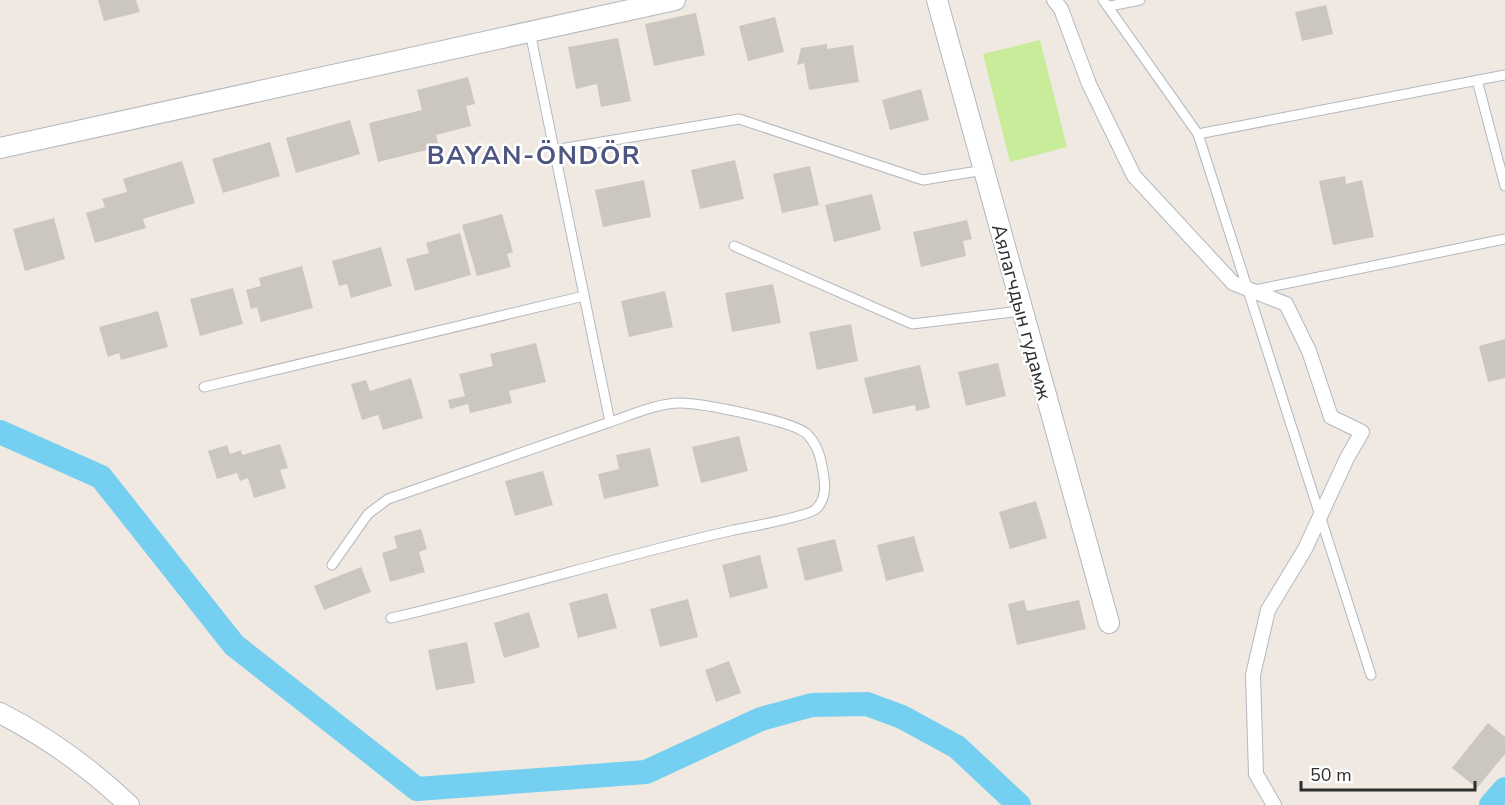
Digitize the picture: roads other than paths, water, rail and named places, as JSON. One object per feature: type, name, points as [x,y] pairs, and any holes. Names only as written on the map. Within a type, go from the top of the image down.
[{"type":"street","points":[[0,148],[675,0]]},
{"type":"street","name":"Аялагчдын гудамж","points":[[937,0],[1109,623]]},
{"type":"street","points":[[1054,0],[1061,9],[1089,84],[1134,176],[1233,283],[1286,304],[1309,351],[1331,417],[1362,432],[1347,458],[1305,549],[1268,610],[1253,675],[1256,774],[1274,805]]},
{"type":"street","points":[[0,713],[32,729],[109,786],[129,805]]},
{"type":"lane","points":[[1106,3],[1140,0]]},
{"type":"lane","points":[[1106,3],[1198,134],[1251,291],[1371,675]]},
{"type":"lane","points":[[530,32],[610,422]]},
{"type":"lane","points":[[1198,134],[1505,75]]},
{"type":"lane","points":[[1477,80],[1505,186]]},
{"type":"lane","points":[[554,150],[739,119],[923,180],[984,170]]},
{"type":"lane","points":[[1251,291],[1505,239]]},
{"type":"lane","points":[[734,246],[912,324],[1021,311]]},
{"type":"lane","points":[[204,387],[584,296]]},
{"type":"lane","points":[[332,565],[368,514],[388,499],[610,422],[679,403],[730,411],[785,424],[806,433],[819,451],[825,481],[825,496],[816,510],[685,542],[487,596],[392,618]]},
{"type":"waterway","points":[[0,432],[101,477],[234,645],[417,789],[646,772],[761,719],[812,705],[867,704],[902,717],[957,747],[1019,805]]},
{"type":"waterway","points":[[1491,805],[1505,789]]},
{"type":"district","name":"BAYAN-ÖNDÖR","points":[[534,155]]}]
